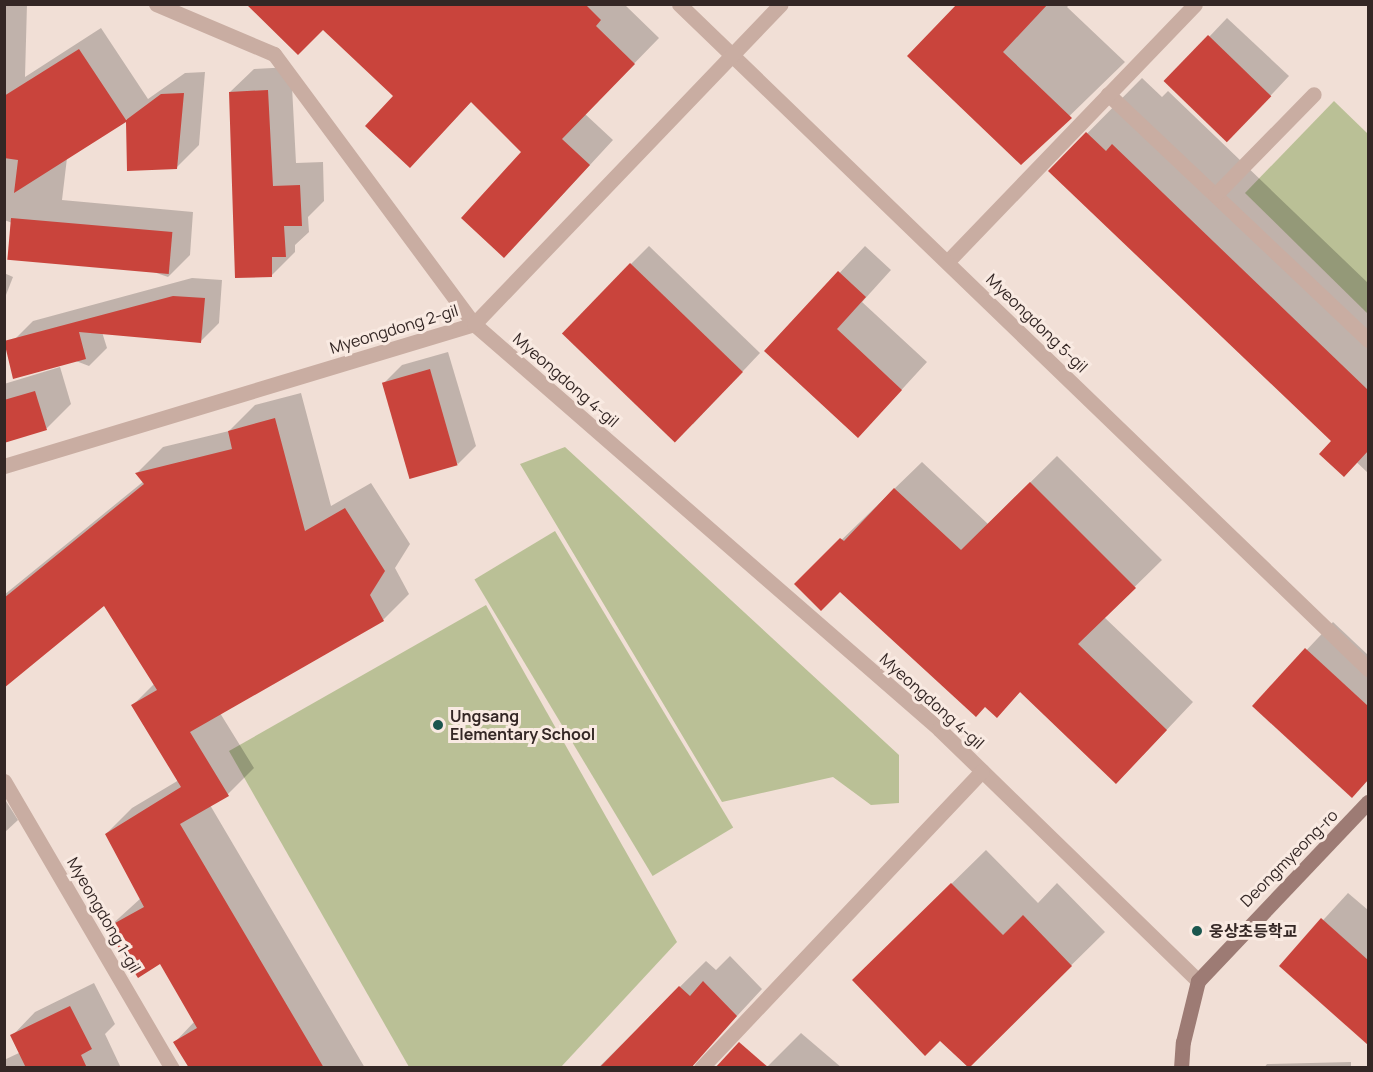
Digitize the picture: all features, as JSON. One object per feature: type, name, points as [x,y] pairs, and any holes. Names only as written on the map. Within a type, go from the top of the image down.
[{"type":"street","name":"Myeongdong 4-gil","points":[[156,4],[274,54],[474,324],[982,771],[1198,981]]},
{"type":"street","name":"Myeongdong 5-gil","points":[[680,4],[1368,669]]},
{"type":"street","name":"Myeongdong 2-gil","points":[[4,466],[474,324],[781,4]]},
{"type":"street","points":[[948,261],[1195,4]]},
{"type":"street","points":[[1108,94],[1368,340]]},
{"type":"street","points":[[1215,195],[1314,94]]},
{"type":"street","name":"Myeongdong 4-gil","points":[[701,1068],[982,771]]},
{"type":"street","name":"Myeongdong 1-gil","points":[[4,782],[172,1068]]},
{"type":"street","name":"Deongmyeong-ro","points":[[1181,1068],[1183,1042],[1198,981],[1368,802]]},
{"type":"green space","points":[[1334,101],[1368,134],[1368,314],[1245,193]]},
{"type":"green space","points":[[565,447],[899,755],[899,803],[871,805],[833,777],[722,802],[520,464]]},
{"type":"green space","points":[[555,531],[733,828],[653,876],[474,579]]},
{"type":"green space","points":[[486,605],[677,942],[561,1067],[409,1067],[229,751]]},
{"type":"building","points":[[246,4],[585,4],[601,20],[596,26],[635,64],[562,139],[590,165],[504,258],[461,218],[521,152],[471,102],[410,168],[365,126],[393,96],[323,30],[298,55]]},
{"type":"building","points":[[957,4],[1048,4],[1003,52],[1072,118],[1021,165],[907,56]]},
{"type":"building","points":[[1208,35],[1271,96],[1227,142],[1164,81]]},
{"type":"building","points":[[79,49],[126,120],[161,94],[184,93],[177,169],[127,171],[126,122],[14,193],[18,160],[4,158],[4,96]]},
{"type":"building","points":[[268,90],[273,186],[300,185],[302,226],[284,226],[286,257],[272,257],[272,277],[235,278],[229,92]]},
{"type":"building","points":[[1086,132],[1106,151],[1112,144],[1368,390],[1368,451],[1344,477],[1319,454],[1331,441],[1048,171]]},
{"type":"building","points":[[11,218],[172,232],[169,274],[7,260]]},
{"type":"building","points":[[630,263],[743,372],[675,443],[562,333]]},
{"type":"building","points":[[838,271],[866,297],[837,329],[902,390],[858,438],[764,351]]},
{"type":"building","points":[[173,296],[205,298],[201,343],[79,332],[86,359],[13,379],[4,341]]},
{"type":"building","points":[[430,369],[458,465],[410,479],[382,383]]},
{"type":"building","points":[[35,391],[47,430],[4,443],[4,400]]},
{"type":"building","points":[[275,418],[305,531],[345,508],[385,571],[370,595],[384,621],[190,732],[229,796],[180,824],[324,1068],[189,1068],[173,1042],[197,1028],[160,964],[138,978],[106,928],[144,907],[105,834],[181,787],[131,705],[157,690],[104,606],[4,688],[4,598],[144,484],[135,473],[232,449],[228,431]]},
{"type":"building","points":[[1030,482],[1136,588],[1078,644],[1167,730],[1116,784],[1020,692],[997,718],[985,707],[976,717],[840,592],[821,611],[794,584],[840,538],[844,541],[894,488],[961,550]]},
{"type":"building","points":[[1305,648],[1368,706],[1368,780],[1352,798],[1252,706]]},
{"type":"building","points":[[951,883],[1003,935],[1023,915],[1072,966],[969,1068],[940,1041],[925,1056],[852,980]]},
{"type":"building","points":[[1321,918],[1368,960],[1368,1045],[1279,966]]},
{"type":"building","points":[[703,981],[737,1016],[691,1068],[599,1068],[679,986],[690,996]]},
{"type":"building","points":[[70,1006],[92,1049],[81,1055],[87,1068],[26,1068],[10,1035]]},
{"type":"building","points":[[739,1042],[769,1068],[715,1068]]},
{"type":"place","name":"Ungsang Elementary School","points":[[438,725]]},
{"type":"place","name":"웅상초등학교","points":[[1197,931]]}]
